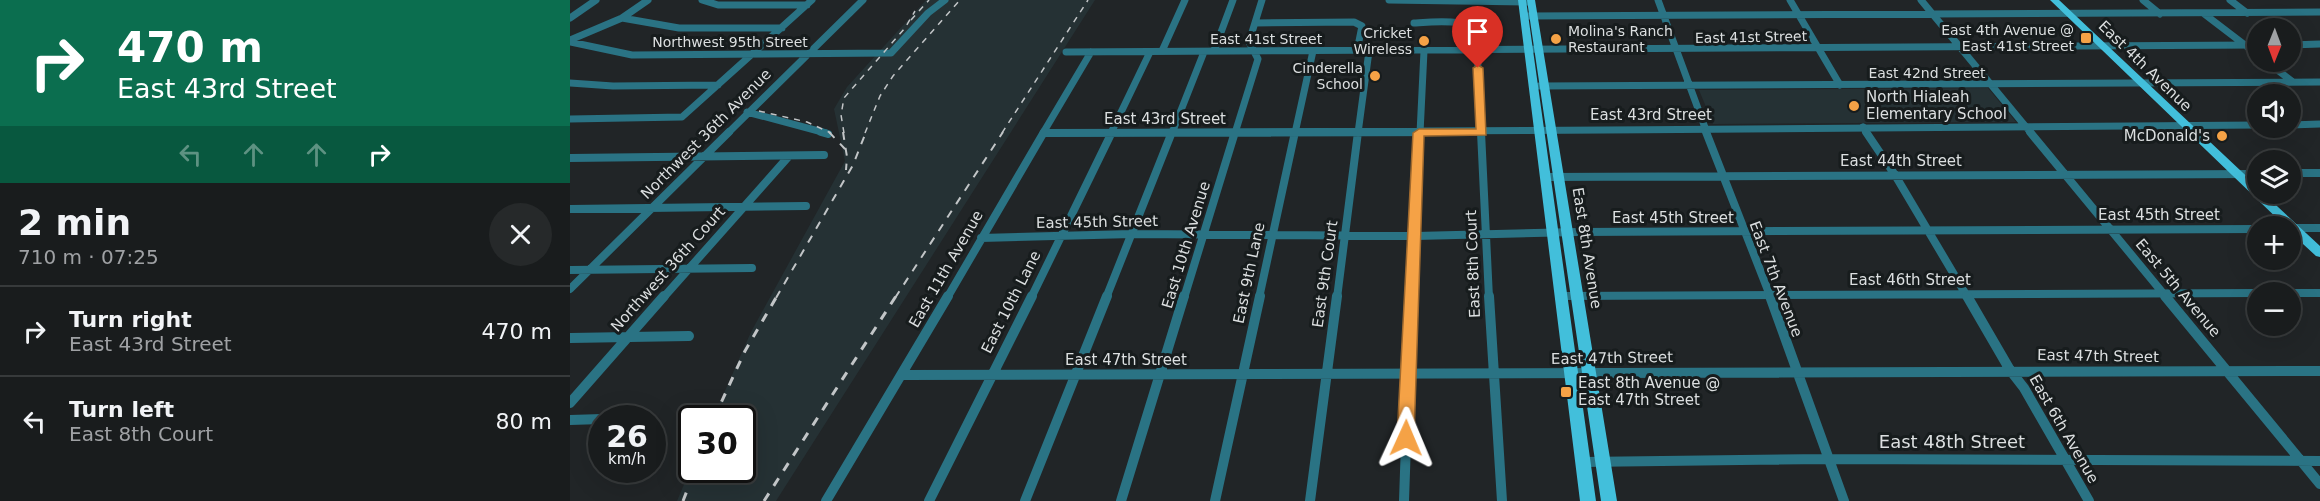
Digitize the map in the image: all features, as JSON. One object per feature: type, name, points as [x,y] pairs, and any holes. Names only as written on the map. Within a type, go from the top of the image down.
[{"type":"main road","name":"East 4th Avenue","points":[[2054,0],[2280,216]]},
{"type":"main road","name":"East 8th Avenue","points":[[1527,1],[1580,373],[1583,462],[1588,501]]},
{"type":"main road","name":"East 4th Avenue","points":[[2301,236],[2320,254]]},
{"type":"main road","name":"East 8th Avenue","points":[[1580,373],[1603,463],[1609,501]]},
{"type":"street","points":[[570,18],[596,0]]},
{"type":"street","points":[[570,41],[622,18],[648,0]]},
{"type":"street","points":[[702,0],[718,5],[810,3]]},
{"type":"street","name":"Northwest 36th Avenue","points":[[570,289],[863,0]]},
{"type":"street","name":"Northwest 95th Street","points":[[570,41],[632,55],[891,53],[924,17],[945,0]]},
{"type":"street","points":[[1162,51],[1185,0]]},
{"type":"street","points":[[1025,501],[1173,132],[1233,0]]},
{"type":"street","name":"East 10th Avenue","points":[[1121,501],[1258,59],[1249,42],[1262,0]]},
{"type":"street","points":[[1389,0],[1527,1]]},
{"type":"street","name":"East 7th Avenue","points":[[1658,0],[1722,176],[1770,296],[1844,501]]},
{"type":"street","points":[[1790,0],[1840,85]]},
{"type":"street","name":"East 5th Avenue","points":[[1921,0],[2320,484]]},
{"type":"street","points":[[2143,0],[2160,14]]},
{"type":"street","points":[[2230,0],[2247,13]]},
{"type":"street","points":[[570,119],[682,117],[810,3]]},
{"type":"street","points":[[570,8],[584,8]]},
{"type":"street","points":[[1529,16],[2320,12]]},
{"type":"street","points":[[2203,13],[2245,45]]},
{"type":"street","points":[[622,18],[679,28],[782,28]]},
{"type":"street","points":[[1256,23],[1354,22],[1362,26],[1358,51]]},
{"type":"street","name":"East 8th Court","points":[[1414,23],[1461,23],[1481,28],[1486,44],[1478,61],[1492,374],[1502,501]]},
{"type":"street","points":[[2301,45],[2320,44]]},
{"type":"street","name":"East 41st Street","points":[[1066,52],[2245,45]]},
{"type":"street","name":"East 9th Lane","points":[[1215,501],[1313,51]]},
{"type":"street","name":"East 9th Court","points":[[1310,501],[1369,51]]},
{"type":"street","points":[[1404,501],[1407,374],[1424,51]]},
{"type":"street","name":"East 11th Avenue","points":[[826,501],[903,375],[981,238],[1092,52]]},
{"type":"street","name":"East 10th Lane","points":[[929,501],[1062,236],[1150,52]]},
{"type":"street","points":[[2280,72],[2293,82]]},
{"type":"street","name":"East 42nd Street","points":[[1539,86],[2320,82]]},
{"type":"street","points":[[570,83],[613,86],[718,85]]},
{"type":"street","points":[[747,112],[828,134]]},
{"type":"street","points":[[570,127],[580,119]]},
{"type":"street","points":[[2301,125],[2320,124]]},
{"type":"street","name":"East 43rd Street","points":[[1044,133],[1419,133],[1706,128],[2247,125]]},
{"type":"street","name":"East 6th Avenue","points":[[1863,127],[1895,175],[2010,370],[2024,388],[2089,501]]},
{"type":"street","points":[[570,158],[824,155]]},
{"type":"street","name":"Northwest 36th Court","points":[[570,403],[789,156]]},
{"type":"street","points":[[2301,173],[2320,173]]},
{"type":"street","name":"East 44th Street","points":[[1552,177],[2247,174]]},
{"type":"street","points":[[570,209],[806,206]]},
{"type":"street","points":[[2301,228],[2320,228]]},
{"type":"street","name":"East 45th Street","points":[[981,238],[1132,234],[1346,237],[1560,233],[2247,229]]},
{"type":"street","points":[[570,270],[752,268]]},
{"type":"street","name":"East 46th Street","points":[[1569,296],[2247,293]]},
{"type":"street","points":[[2301,293],[2320,293]]},
{"type":"street","points":[[570,338],[689,336]]},
{"type":"street","name":"East 47th Street","points":[[903,375],[1326,375],[2010,370],[2320,371]]},
{"type":"street","points":[[570,420],[588,419]]},
{"type":"street","name":"East 48th Street","points":[[1583,462],[1829,459],[2320,461]]},
{"type":"shaded area","points":[[926,0],[1095,0],[776,501],[677,501],[685,483],[756,483],[756,405],[719,405],[751,332],[845,161],[834,109],[847,87]]},
{"type":"shaded area","name":"North Hialeah Elementary School","points":[[1988,88],[2016,122],[1713,124],[1699,90]]},
{"type":"railway","points":[[911,20],[929,0]]},
{"type":"railway","points":[[865,133],[880,96],[893,76],[960,0]]},
{"type":"railway","points":[[1002,133],[1088,0]]},
{"type":"railway","points":[[844,133],[841,115],[844,98],[905,28],[915,11]]},
{"type":"railway","points":[[759,111],[807,122],[829,132]]},
{"type":"railway","points":[[829,132],[845,149]]},
{"type":"railway","points":[[843,132],[847,157],[846,170]]},
{"type":"railway","points":[[776,298],[853,165],[866,132]]},
{"type":"railway","points":[[895,298],[1003,132]]},
{"type":"railway","points":[[720,405],[745,351],[777,296]]},
{"type":"railway","points":[[764,501],[896,296]]},
{"type":"railway","points":[[683,501],[690,483]]},
{"type":"place","name":"East 4th Avenue @ East 41st Street","points":[[2086,38]]},
{"type":"place","name":"Molina's Ranch Restaurant","points":[[1556,39]]},
{"type":"place","name":"Cricket Wireless","points":[[1424,41]]},
{"type":"place","name":"Cinderella School","points":[[1375,76]]},
{"type":"place","name":"North Hialeah Elementary School","points":[[1854,106]]},
{"type":"place","name":"McDonald's","points":[[2222,136]]},
{"type":"place","name":"East 8th Avenue @ East 47th Street","points":[[1566,392]]},
{"type":"route","points":[[1406,438],[1419,133],[1482,132],[1478,68]]}]
